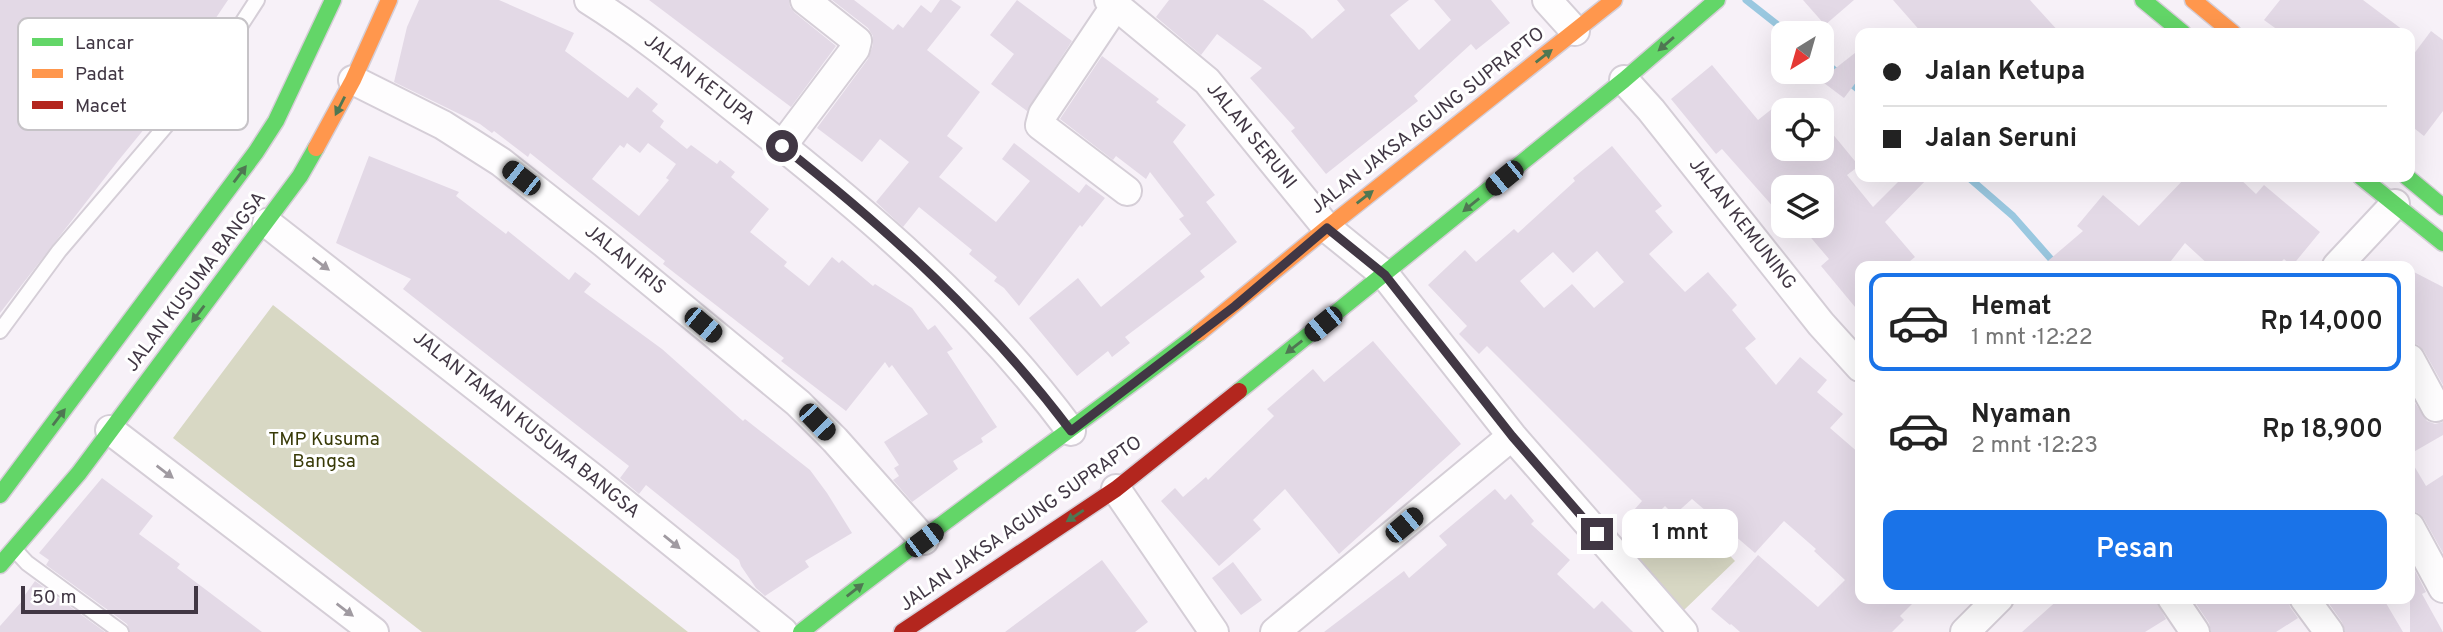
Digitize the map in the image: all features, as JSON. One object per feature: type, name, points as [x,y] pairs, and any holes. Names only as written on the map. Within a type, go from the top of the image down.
[{"type":"main road","name":"JALAN KUSUMA BANGSA","points":[[0,565],[52,497],[110,430],[234,256],[267,222],[300,176],[353,80],[389,0]]},
{"type":"main road","name":"JALAN JAKSA AGUNG SUPRAPTO","points":[[802,632],[874,574],[1071,431],[1235,306],[1327,228],[1614,0]]},
{"type":"main road","name":"JALAN JAKSA AGUNG SUPRAPTO","points":[[919,628],[1116,489],[1385,275],[1624,80],[1717,0]]},
{"type":"main road","points":[[2143,0],[2177,28]]},
{"type":"main road","points":[[2193,0],[2227,28]]},
{"type":"main road","name":"JALAN KUSUMA BANGSA","points":[[1,492],[23,475],[204,233],[275,121],[329,1]]},
{"type":"main road","points":[[2367,182],[2443,243]]},
{"type":"main road","points":[[2413,182],[2443,207]]},
{"type":"street","name":"JALAN KETUPA","points":[[589,0],[626,23],[887,232],[960,300],[1071,431]]},
{"type":"street","points":[[782,146],[855,49],[857,41],[805,0]]},
{"type":"street","points":[[1547,0],[1575,31]]},
{"type":"street","points":[[1112,2],[1043,114],[1041,125],[1127,191]]},
{"type":"street","name":"JALAN SERUNI","points":[[1112,2],[1207,81],[1327,228],[1385,275],[1512,436],[1683,632]]},
{"type":"street","name":"JALAN IRIS","points":[[353,80],[443,125],[500,162],[604,243],[798,403],[924,540]]},
{"type":"street","name":"JALAN KEMUNING","points":[[1624,80],[1651,110],[1821,324],[1855,361]]},
{"type":"street","points":[[2350,261],[2395,204]]},
{"type":"street","name":"JALAN TAMAN KUSUMA BANGSA","points":[[267,222],[594,479],[783,632]]},
{"type":"street","points":[[2415,368],[2436,407]]},
{"type":"street","points":[[110,430],[374,632]]},
{"type":"street","points":[[1275,632],[1512,436]]},
{"type":"street","points":[[1116,489],[1214,632]]},
{"type":"street","points":[[2415,536],[2443,588]]},
{"type":"street","points":[[1973,629],[1993,604]]},
{"type":"street","points":[[2176,604],[2195,632]]},
{"type":"street","points":[[2308,604],[2329,632]]},
{"type":"lane","points":[[245,18],[257,0]]},
{"type":"lane","points":[[0,331],[60,251],[163,130]]},
{"type":"lane","points":[[14,549],[27,563],[121,632]]},
{"type":"green space","name":"TMP Kusuma Bangsa","points":[[273,305],[688,632],[422,632],[173,438]]},
{"type":"green space","points":[[1687,511],[1735,561],[1684,610],[1626,550],[1665,512],[1675,522]]},
{"type":"building","points":[[0,0],[228,0],[216,18],[18,18],[18,130],[143,130],[0,313]]},
{"type":"building","points":[[419,0],[499,0],[574,33],[565,51],[628,98],[637,87],[658,104],[652,111],[664,121],[660,127],[687,149],[691,145],[717,164],[720,160],[735,172],[731,177],[769,209],[750,232],[787,262],[784,266],[809,286],[832,257],[839,263],[842,260],[873,286],[875,284],[912,308],[928,330],[935,325],[953,349],[947,352],[997,427],[981,438],[983,442],[953,461],[958,469],[912,502],[893,480],[899,476],[894,468],[899,465],[884,442],[928,414],[892,365],[889,368],[885,362],[846,411],[781,361],[784,358],[663,264],[665,261],[530,153],[528,157],[494,131],[492,133],[480,124],[394,82],[407,27]],"holes":[[[627,143],[640,153],[648,143],[676,164],[666,178],[669,180],[639,216],[592,179],[620,145],[624,148]]]},
{"type":"building","points":[[649,0],[789,0],[795,13],[836,46],[791,107]]},
{"type":"building","points":[[832,0],[854,0],[893,30],[898,24],[903,28],[921,5],[931,13],[940,0],[951,0],[961,7],[927,50],[980,92],[947,136],[963,148],[939,177],[996,222],[1030,181],[1002,159],[1014,143],[1079,193],[1086,184],[1105,198],[1082,227],[1080,225],[1019,306],[1004,288],[994,281],[997,277],[969,254],[972,250],[919,207],[903,227],[876,202],[909,162],[880,139],[862,162],[817,128],[868,59],[873,45],[873,36],[868,28]]},
{"type":"building","points":[[1017,0],[1072,41],[1027,111],[991,84],[1014,54],[990,35]]},
{"type":"building","points":[[1169,0],[1263,0],[1312,39],[1345,10],[1337,0],[1409,0],[1390,15],[1419,50],[1451,20],[1434,0],[1491,0],[1510,23],[1476,50],[1471,44],[1414,96],[1418,101],[1326,174],[1291,131],[1295,128],[1250,78],[1262,68],[1217,34],[1201,55],[1156,17]]},
{"type":"building","points":[[1803,0],[1854,0],[1830,21],[1821,21]]},
{"type":"building","points":[[1893,0],[2030,0],[2055,28],[1918,28]]},
{"type":"building","points":[[2280,0],[2363,0],[2400,28],[2275,28],[2264,20]]},
{"type":"building","points":[[2431,31],[2443,40],[2443,111],[2424,136],[2415,129],[2415,52]]},
{"type":"building","points":[[1855,53],[1855,84],[1844,98],[1825,84],[1834,84],[1834,69]]},
{"type":"building","points":[[1102,56],[1159,99],[1156,102],[1186,125],[1173,142],[1215,195],[1206,202],[1237,242],[1200,271],[1205,277],[1125,337],[1130,343],[1112,357],[1108,351],[1077,376],[1029,318],[1078,278],[1101,307],[1191,234],[1179,219],[1184,216],[1150,172],[1146,179],[1116,156],[1113,160],[1060,119]]},
{"type":"building","points":[[1712,65],[1758,120],[1771,110],[1771,161],[1834,161],[1834,136],[1855,161],[1855,169],[1847,175],[1873,207],[1898,182],[1924,182],[1885,222],[1915,257],[1910,261],[1855,261],[1855,307],[1821,266],[1829,259],[1811,238],[1834,238],[1834,175],[1771,175],[1771,204],[1722,149],[1716,154],[1671,99]]},
{"type":"building","points":[[1612,146],[1662,206],[1655,211],[1673,232],[1649,254],[1685,292],[1708,272],[1737,305],[1732,310],[1756,339],[1745,348],[1776,385],[1800,357],[1827,380],[1817,392],[1843,414],[1830,428],[1855,450],[1855,604],[1912,604],[1900,616],[1904,620],[1892,632],[1740,632],[1711,609],[1758,555],[1818,607],[1845,580],[1814,551],[1816,549],[1784,521],[1755,553],[1692,499],[1674,515],[1665,506],[1647,524],[1634,510],[1642,501],[1487,346],[1479,354],[1459,334],[1467,326],[1428,285],[1465,250],[1476,262],[1514,229],[1518,233],[1575,181],[1573,178]],"holes":[[[1597,251],[1624,282],[1594,308],[1572,284],[1544,308],[1520,281],[1553,252],[1573,273]]]},
{"type":"building","points":[[369,156],[459,192],[456,196],[506,234],[508,231],[569,280],[575,272],[591,284],[584,292],[662,349],[743,421],[745,419],[810,470],[852,533],[805,561],[809,567],[765,596],[756,588],[739,560],[646,485],[639,494],[620,478],[629,466],[403,289],[411,279],[336,243]]},
{"type":"building","points":[[2181,182],[2243,182],[2256,194],[2264,185],[2320,232],[2296,261],[2205,261],[2185,243],[2171,261],[2048,261],[2083,231],[2077,226],[2103,195],[2139,226]]},
{"type":"building","points":[[2415,273],[2443,287],[2443,385],[2415,344]]},
{"type":"building","points":[[1373,341],[1461,444],[1339,554],[1285,489],[1253,520],[1261,529],[1219,566],[1161,501],[1175,488],[1183,497],[1206,477],[1208,480],[1274,416],[1267,409],[1313,369],[1324,382]]},
{"type":"building","points":[[2415,403],[2427,421],[2435,424],[2443,422],[2443,435],[2415,451]]},
{"type":"building","points":[[2415,467],[2426,486],[2443,475],[2443,553],[2424,519],[2415,512]]},
{"type":"building","points":[[102,478],[153,516],[139,534],[180,564],[177,568],[262,632],[130,632],[127,624],[46,565],[49,560],[39,553]]},
{"type":"building","points":[[1495,489],[1505,500],[1511,494],[1534,521],[1531,524],[1570,560],[1557,574],[1594,609],[1602,601],[1633,632],[1324,632],[1404,571],[1409,578],[1447,545],[1439,536]]},
{"type":"building","points":[[1102,560],[1148,622],[1135,632],[1005,632]]},
{"type":"building","points":[[1233,562],[1262,600],[1241,615],[1212,578]]},
{"type":"building","points":[[2415,571],[2426,592],[2422,594],[2443,632],[2410,632],[2410,604],[2415,604]]},
{"type":"building","points":[[35,581],[105,632],[0,632],[0,626],[23,600]]},
{"type":"building","points":[[2053,604],[2158,604],[2166,619],[2145,632],[2022,632]]},
{"type":"building","points":[[2196,604],[2289,604],[2298,618],[2276,632],[2211,632],[2209,623]]},
{"type":"building","points":[[2329,604],[2387,604],[2403,632],[2345,632],[2342,622]]},
{"type":"waterway","points":[[1746,0],[1773,21]]},
{"type":"waterway","points":[[1834,70],[1855,87]]},
{"type":"waterway","points":[[1974,182],[2013,216],[2053,261]]},
{"type":"traffic: fast","points":[[0,495],[256,152],[276,121],[333,0]]},
{"type":"traffic: fast","points":[[1239,391],[1624,80],[1717,0]]},
{"type":"traffic: fast","points":[[2143,0],[2177,28]]},
{"type":"traffic: fast","points":[[0,565],[79,473],[300,176],[316,148]]},
{"type":"traffic: fast","points":[[2367,182],[2443,243]]},
{"type":"traffic: fast","points":[[2413,182],[2443,207]]},
{"type":"traffic: fast","points":[[801,632],[1199,333]]},
{"type":"traffic: slow","points":[[316,148],[353,80],[389,0]]},
{"type":"traffic: slow","points":[[1199,333],[1614,0]]},
{"type":"traffic: slow","points":[[2193,0],[2227,28]]},
{"type":"traffic: jam","points":[[902,632],[1116,489],[1239,391]]},
{"type":"route","points":[[782,146],[887,232],[960,300],[1071,431],[1235,306],[1327,228],[1385,275],[1512,436],[1597,534]]}]
